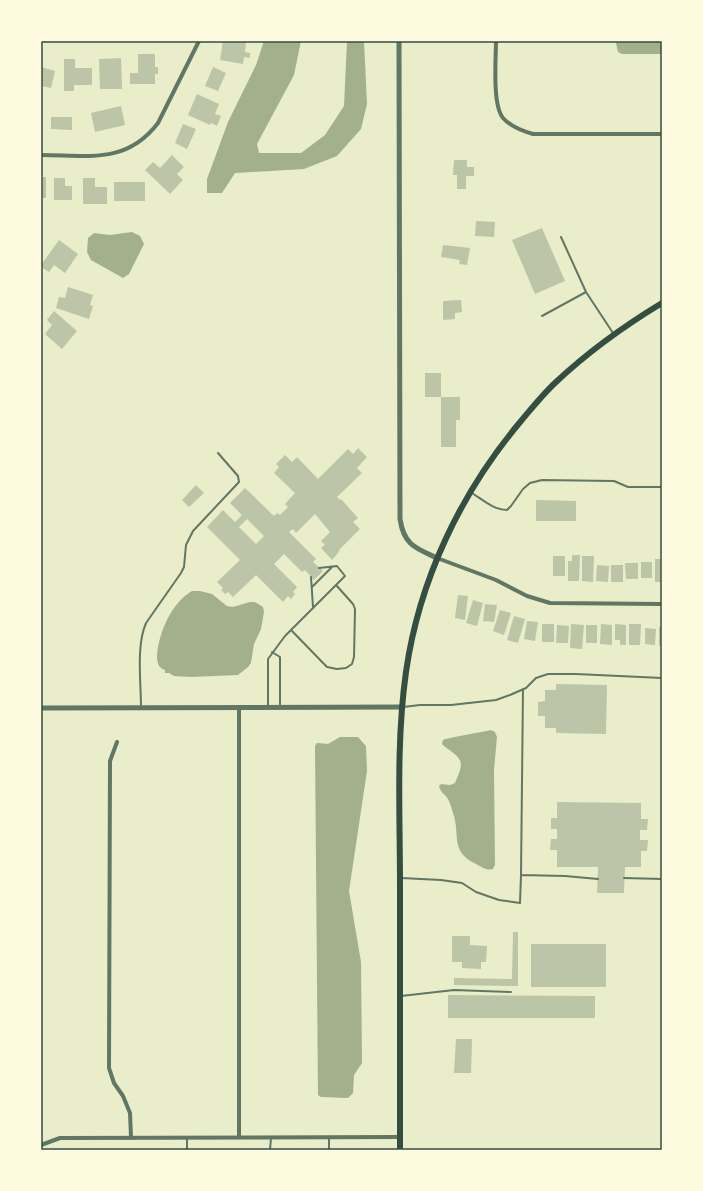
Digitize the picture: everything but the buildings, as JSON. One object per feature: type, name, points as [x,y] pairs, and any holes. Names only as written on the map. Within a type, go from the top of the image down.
[{"type":"main road","points":[[400,1150],[400,739],[406,671],[423,599],[437,558],[450,530],[471,492],[497,451],[554,383],[614,334],[638,317],[662,304]]},
{"type":"street","points":[[41,154],[112,154],[133,147],[143,140],[151,133],[158,123],[198,41]]},
{"type":"street","points":[[399,41],[400,519],[403,531],[410,543],[418,550],[496,580],[527,596],[550,603],[662,604]]},
{"type":"street","points":[[496,41],[496,101],[502,117],[517,129],[533,134],[662,134]]},
{"type":"street","points":[[41,708],[268,706],[402,707]]},
{"type":"street","points":[[239,707],[240,1137]]},
{"type":"street","points":[[117,742],[110,761],[110,1068],[114,1083],[123,1096],[130,1113],[131,1137]]},
{"type":"street","points":[[41,1145],[60,1138],[400,1136]]},
{"type":"lane","points":[[561,237],[586,292],[614,334]]},
{"type":"lane","points":[[542,316],[586,292]]},
{"type":"lane","points":[[141,707],[140,644],[146,623],[181,573],[184,566],[186,545],[193,531],[239,482],[238,476],[218,453]]},
{"type":"lane","points":[[471,492],[484,502],[500,510],[507,510],[523,489],[530,483],[542,480],[614,481],[628,487],[662,488]]},
{"type":"lane","points":[[268,706],[268,659],[272,652],[291,630],[345,576],[337,566],[319,568]]},
{"type":"lane","points":[[312,588],[333,567]]},
{"type":"lane","points":[[311,577],[313,608]]},
{"type":"lane","points":[[291,630],[327,667],[337,669],[346,668],[352,664],[354,657],[355,608],[336,585]]},
{"type":"lane","points":[[272,652],[280,657],[280,706]]},
{"type":"lane","points":[[402,707],[420,705],[451,705],[496,700],[523,689],[536,678],[548,674],[662,678]]},
{"type":"lane","points":[[400,878],[441,880],[462,883],[476,892],[499,900],[520,903],[523,689]]},
{"type":"lane","points":[[521,875],[565,876],[598,879]]},
{"type":"lane","points":[[624,878],[662,880]]},
{"type":"lane","points":[[400,997],[454,990],[511,992]]},
{"type":"lane","points":[[187,1137],[187,1150]]},
{"type":"lane","points":[[270,1150],[271,1137]]},
{"type":"lane","points":[[329,1137],[329,1150]]},
{"type":"shaded area","points":[[264,41],[301,41],[294,75],[257,144],[259,153],[301,153],[325,135],[344,106],[347,41],[364,41],[367,104],[361,129],[337,156],[304,169],[235,173],[222,193],[207,193],[207,179],[228,122],[256,65]]},
{"type":"shaded area","points":[[617,41],[662,41],[662,54],[622,54],[618,52]]},
{"type":"shaded area","points":[[132,232],[140,236],[144,244],[129,274],[123,278],[91,260],[87,252],[88,238],[94,233],[110,235]]},
{"type":"shaded area","points":[[192,591],[212,594],[227,606],[233,607],[255,602],[263,607],[264,612],[261,629],[254,644],[251,663],[238,675],[191,677],[174,676],[169,673],[165,673],[165,670],[158,664],[158,646],[167,619],[178,603]]},
{"type":"shaded area","points":[[491,730],[495,732],[497,737],[494,770],[495,865],[493,869],[486,869],[462,854],[457,842],[455,821],[451,806],[448,799],[440,790],[439,786],[441,784],[450,785],[455,783],[461,765],[455,754],[442,744],[443,740]]},
{"type":"shaded area","points":[[340,737],[358,737],[366,746],[367,771],[349,891],[361,962],[362,1063],[354,1075],[353,1093],[348,1098],[321,1097],[318,1095],[315,746],[317,743],[328,744]]}]
